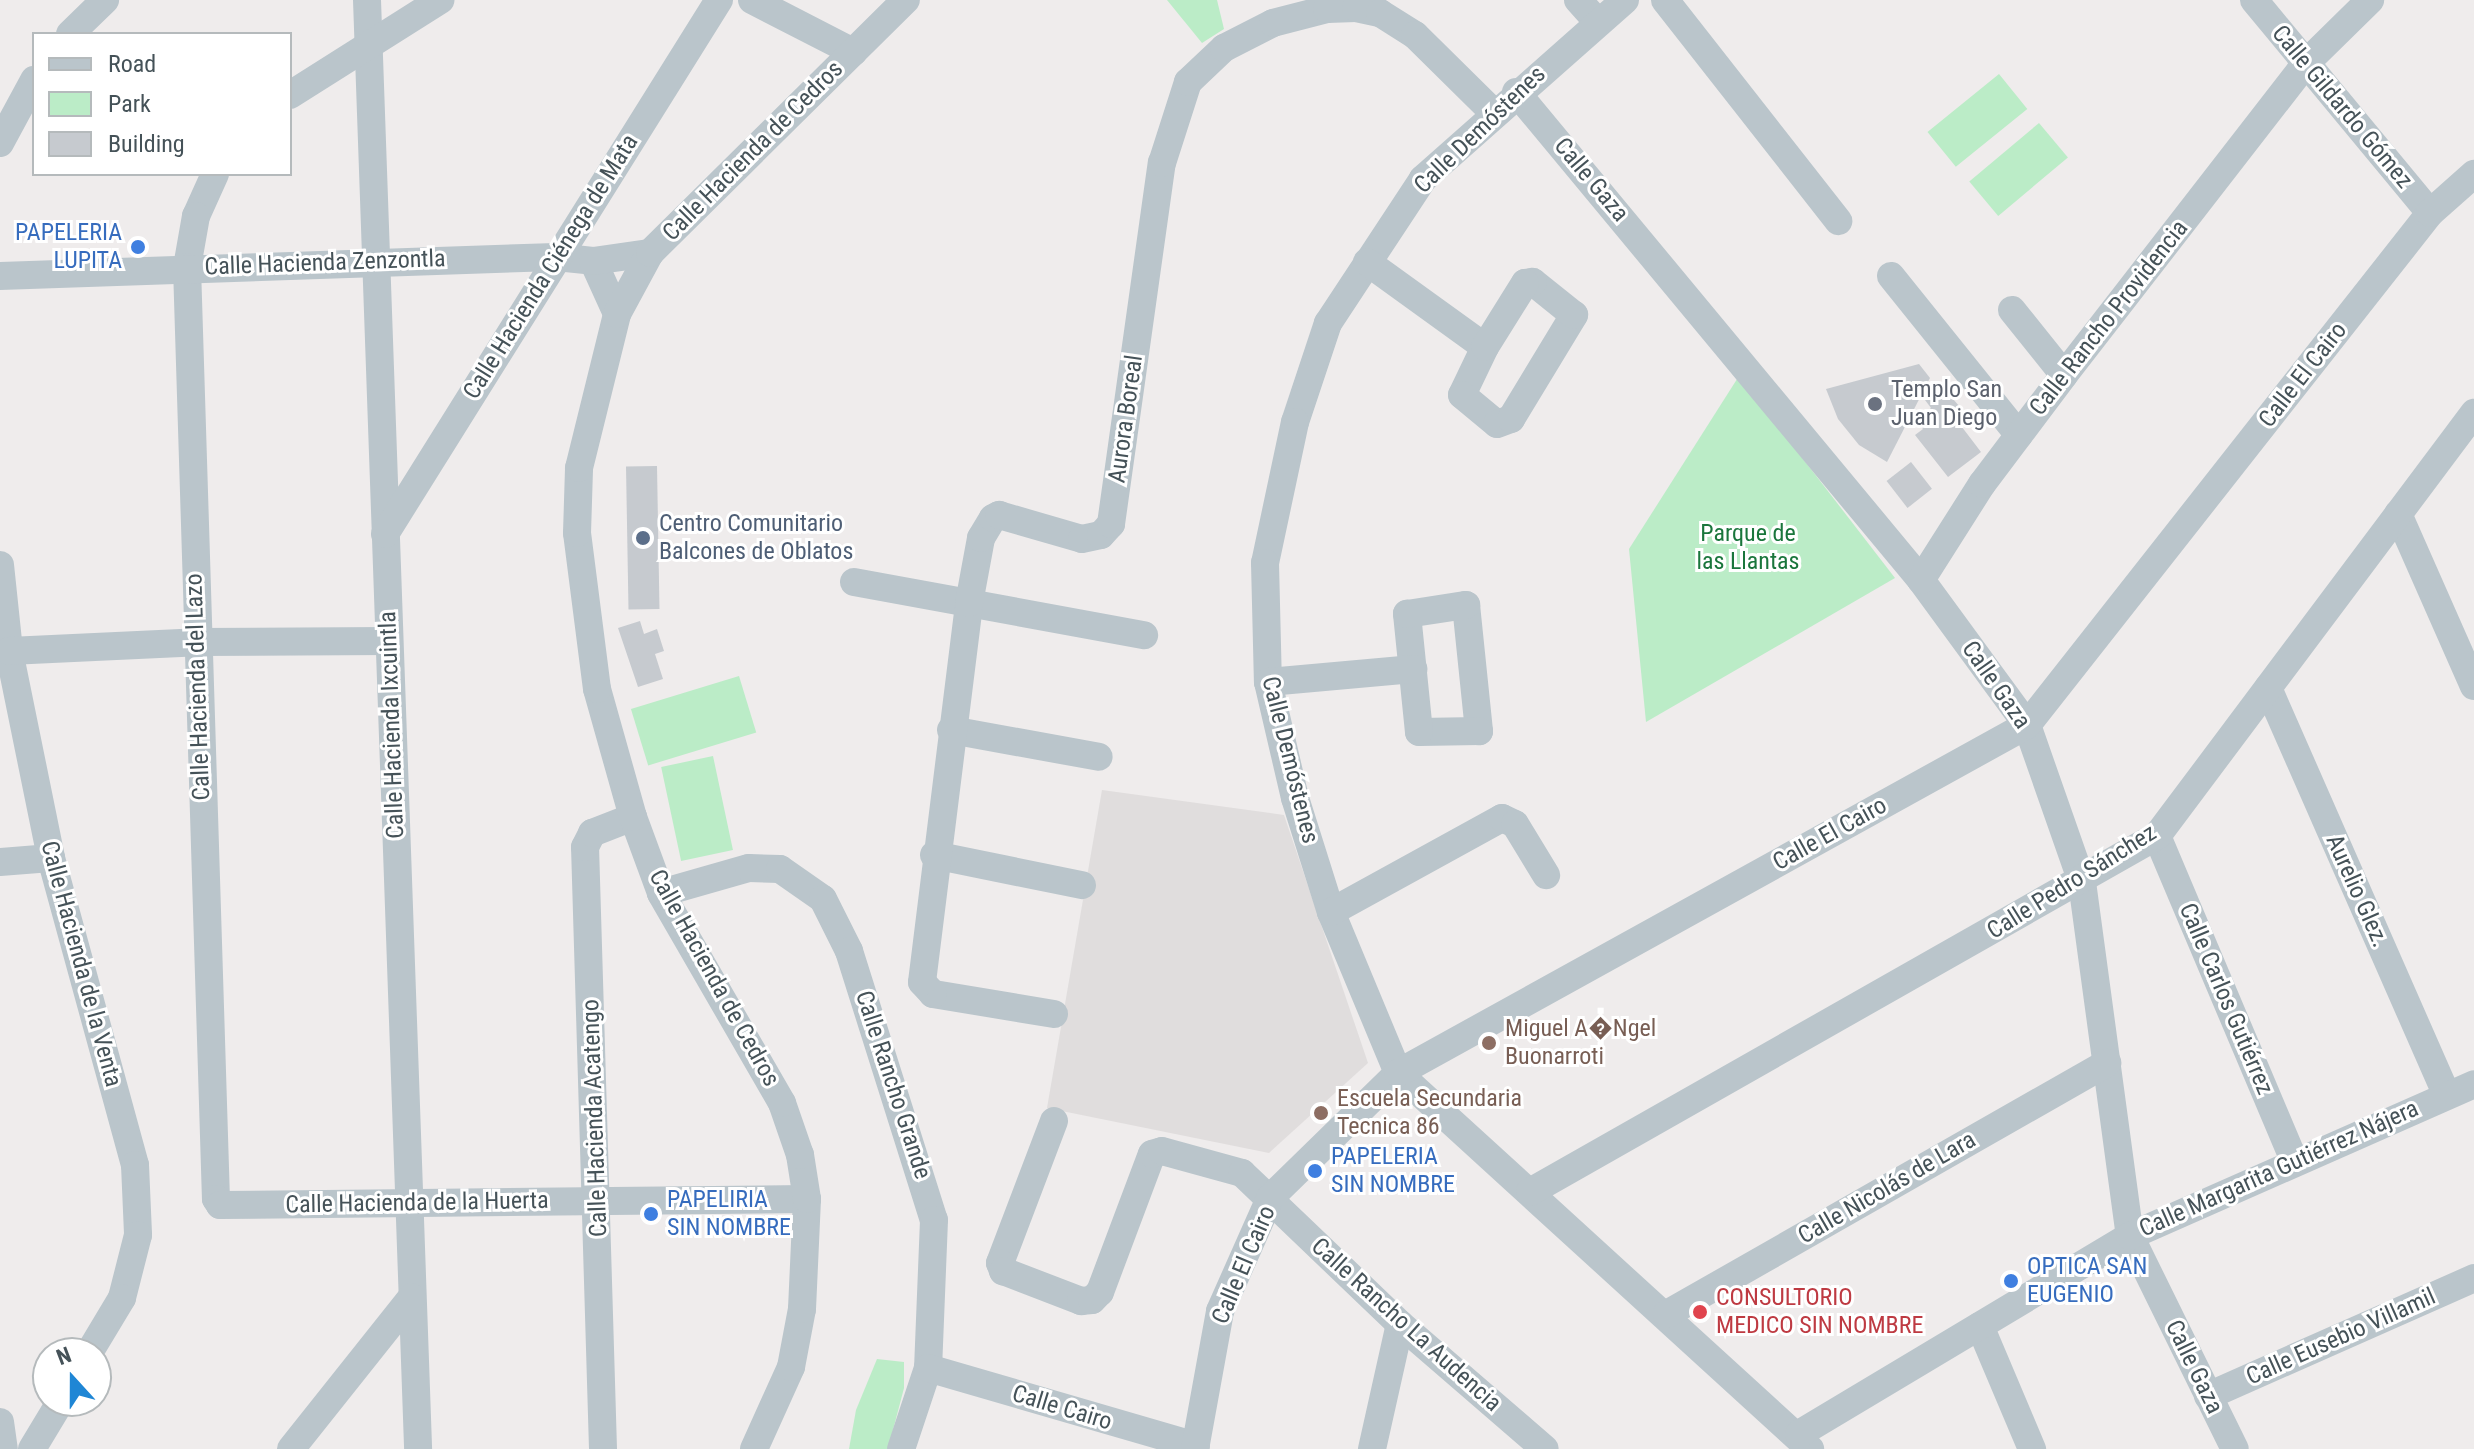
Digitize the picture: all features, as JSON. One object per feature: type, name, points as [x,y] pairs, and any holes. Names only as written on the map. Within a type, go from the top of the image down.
[{"type":"street","points":[[72,32],[105,0]]},
{"type":"street","name":"Calle Hacienda Ixcuintla","points":[[367,0],[418,1449]]},
{"type":"street","points":[[292,94],[368,41],[440,0]]},
{"type":"street","name":"Calle Hacienda Ciénega de Mata","points":[[385,534],[719,0]]},
{"type":"street","points":[[752,0],[853,52]]},
{"type":"street","name":"Calle Hacienda de Cedros","points":[[754,1449],[791,1367],[802,1309],[807,1199],[797,1141],[782,1103],[661,893],[633,817],[597,689],[577,523],[579,468],[617,314],[650,253],[906,0]]},
{"type":"street","points":[[1578,0],[1597,21]]},
{"type":"street","name":"Calle Demóstenes","points":[[1625,0],[1516,92],[1423,179],[1367,262],[1316,349],[1295,422],[1265,563],[1268,682],[1295,798],[1331,912],[1398,1073],[1805,1441]]},
{"type":"street","points":[[1665,0],[1838,221]]},
{"type":"street","name":"Calle Gildardo Gómez","points":[[2254,0],[2430,213]]},
{"type":"street","name":"Calle Rancho Providencia","points":[[1921,580],[2019,435],[2064,375],[2306,63],[2370,0]]},
{"type":"street","name":"Aurora Boreal","points":[[1054,1014],[933,994],[923,987],[934,855],[951,730],[981,538],[993,518],[999,515],[1082,539],[1101,535],[1111,524],[1165,147],[1181,99],[1198,70],[1224,48],[1273,23],[1327,9],[1368,10],[1415,35],[1494,113]]},
{"type":"street","points":[[0,143],[32,84]]},
{"type":"street","name":"Calle Gaza","points":[[1516,92],[1921,580],[2027,725],[2082,882],[2130,1236],[2235,1449]]},
{"type":"street","name":"Calle El Cairo","points":[[1195,1448],[1220,1311],[1270,1198],[1398,1073],[2027,725],[2430,213],[2474,174]]},
{"type":"street","name":"Calle Hacienda del Lazo","points":[[214,176],[196,216],[187,267],[214,1190],[220,1205]]},
{"type":"street","name":"Calle Hacienda Zenzontla","points":[[0,276],[187,267],[556,257],[593,261],[650,253]]},
{"type":"street","points":[[593,261],[617,314]]},
{"type":"street","points":[[1367,262],[1485,347]]},
{"type":"street","points":[[1891,276],[2019,435]]},
{"type":"street","points":[[1533,282],[1574,315],[1511,419],[1500,424],[1462,395],[1485,347],[1525,283],[1533,282]]},
{"type":"street","points":[[2012,310],[2064,375]]},
{"type":"street","name":"Calle Pedro Sánchez","points":[[1530,1192],[2082,882],[2157,836],[2474,413]]},
{"type":"street","points":[[2398,514],[2474,686]]},
{"type":"street","name":"Calle Hacienda de la Venta","points":[[0,565],[9,651],[51,858],[135,1165],[135,1248],[122,1298],[99,1337]]},
{"type":"street","points":[[854,582],[1144,635]]},
{"type":"street","points":[[1466,605],[1479,731],[1419,732],[1413,669],[1407,614],[1466,605]]},
{"type":"street","points":[[9,651],[197,642],[389,641]]},
{"type":"street","points":[[1268,682],[1413,669]]},
{"type":"street","name":"Aurelio Glez.","points":[[2268,688],[2446,1094]]},
{"type":"street","points":[[951,730],[1099,757]]},
{"type":"street","name":"Calle Hacienda Acatengo","points":[[603,1449],[599,1201],[585,847],[596,831],[633,817]]},
{"type":"street","points":[[1331,912],[1506,818],[1546,875]]},
{"type":"street","name":"Calle Carlos Gutiérrez","points":[[2157,836],[2295,1162]]},
{"type":"street","points":[[934,855],[1082,885]]},
{"type":"street","points":[[0,862],[51,858]]},
{"type":"street","name":"Calle Rancho Grande","points":[[661,893],[749,868],[780,869],[823,899],[849,951],[928,1189],[936,1244],[928,1368],[901,1449]]},
{"type":"street","name":"Calle Nicolás de Lara","points":[[1667,1314],[2107,1063]]},
{"type":"street","name":"Calle Margarita Gutiérrez Nájera","points":[[1805,1441],[1980,1326],[2130,1236],[2474,1084]]},
{"type":"street","name":"Calle Rancho La Audencia","points":[[1054,1121],[1001,1268],[1081,1301],[1100,1292],[1152,1154],[1162,1151],[1242,1173],[1400,1324],[1545,1449]]},
{"type":"street","name":"Calle Hacienda de la Huerta","points":[[220,1205],[807,1199]]},
{"type":"street","name":"Calle Eusebio Villamil","points":[[2208,1396],[2474,1278]]},
{"type":"street","points":[[291,1449],[412,1297]]},
{"type":"street","points":[[1372,1449],[1400,1324]]},
{"type":"street","points":[[1980,1326],[2032,1449]]},
{"type":"street","name":"Calle Cairo","points":[[928,1368],[1195,1448]]},
{"type":"street","points":[[32,1449],[51,1417]]},
{"type":"street","points":[[0,1422],[4,1449]]},
{"type":"shaded area","points":[[1102,790],[1284,815],[1368,1063],[1269,1153],[1047,1108]]},
{"type":"green space","points":[[1167,0],[1217,0],[1224,29],[1202,43]]},
{"type":"green space","points":[[1999,74],[2027,109],[1956,167],[1928,132]]},
{"type":"green space","points":[[2039,123],[2068,157],[1998,216],[1969,181]]},
{"type":"green space","name":"Parque de las Llantas","points":[[1739,376],[1895,578],[1646,722],[1629,549]]},
{"type":"green space","points":[[739,676],[756,732],[648,765],[631,709]]},
{"type":"green space","points":[[713,756],[733,850],[681,861],[661,767]]},
{"type":"green space","points":[[877,1359],[904,1362],[904,1388],[888,1449],[849,1449],[856,1410]]},
{"type":"building","name":"Templo San Juan Diego","points":[[1919,364],[1930,378],[1887,462],[1859,445],[1838,419],[1826,389]]},
{"type":"building","points":[[1933,395],[1953,399],[1960,407],[1952,414],[1981,452],[1948,477],[1915,435],[1923,429],[1916,420],[1931,408],[1925,400]]},
{"type":"building","points":[[1911,462],[1932,489],[1908,508],[1887,481]]},
{"type":"building","name":"Centro Comunitario Balcones de Oblatos","points":[[657,466],[659,609],[629,610],[626,467]]},
{"type":"building","points":[[640,621],[644,634],[657,629],[664,651],[655,654],[663,679],[638,687],[618,628]]},
{"type":"place","name":"PAPELERIA LUPITA","points":[[138,247]]},
{"type":"place","name":"Templo San Juan Diego","points":[[1875,404]]},
{"type":"place","name":"Centro Comunitario Balcones de Oblatos","points":[[643,538]]},
{"type":"place","name":"Miguel A�Ngel Buonarroti","points":[[1489,1043]]},
{"type":"place","name":"Escuela Secundaria Tecnica 86","points":[[1321,1113]]},
{"type":"place","name":"PAPELERIA SIN NOMBRE","points":[[1315,1171]]},
{"type":"place","name":"PAPELIRIA SIN NOMBRE","points":[[651,1214]]},
{"type":"place","name":"OPTICA SAN EUGENIO","points":[[2011,1281]]},
{"type":"place","name":"CONSULTORIO MEDICO SIN NOMBRE","points":[[1700,1312]]}]
